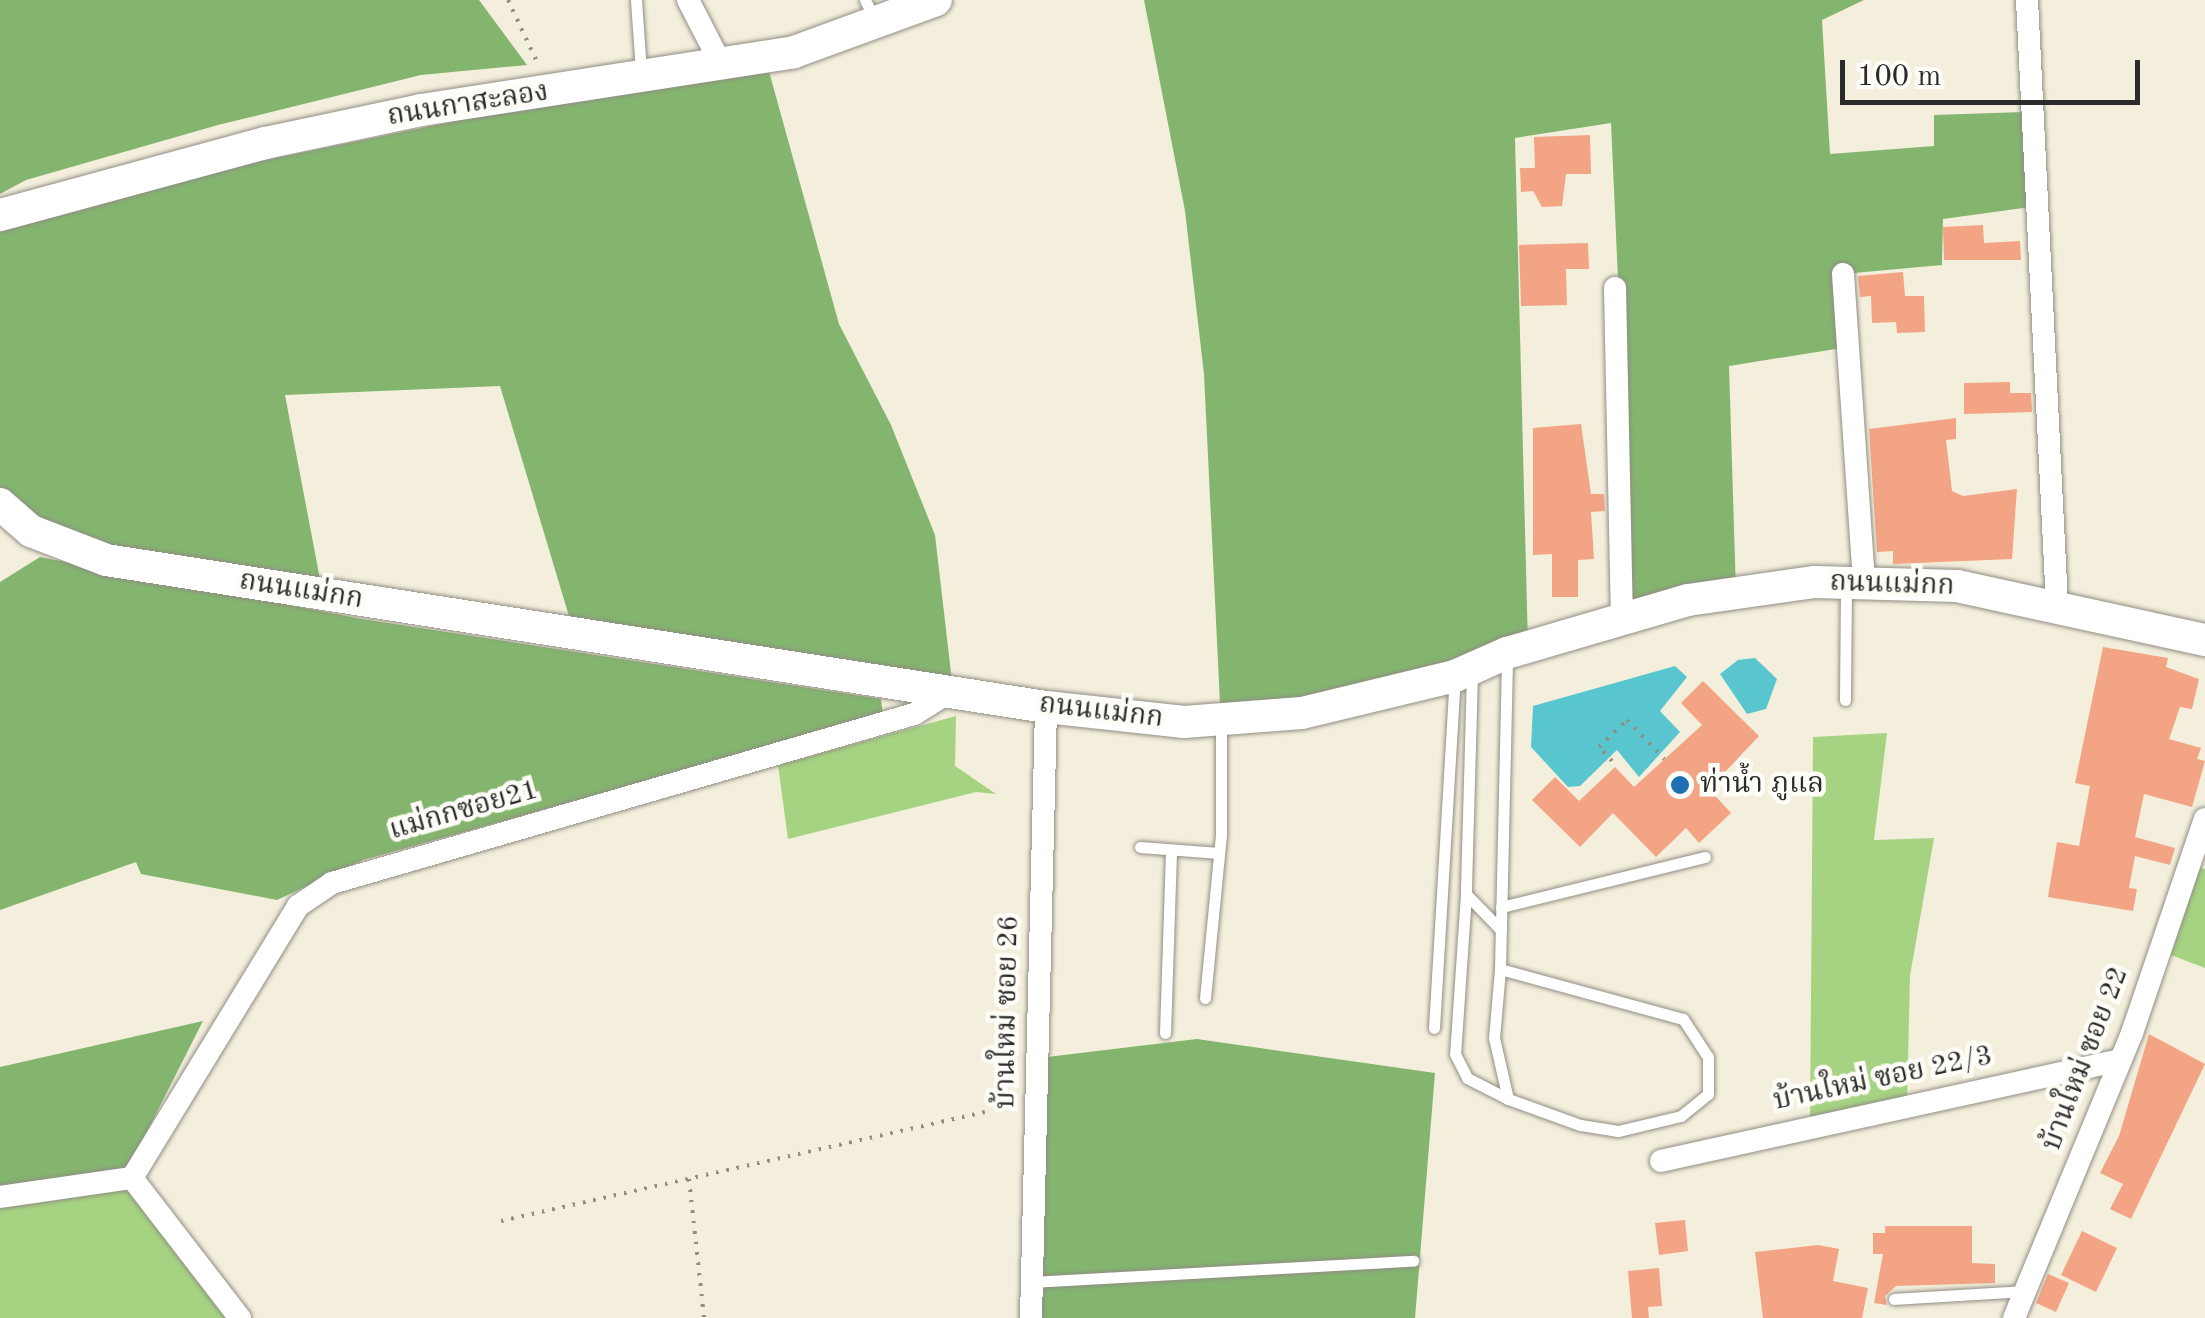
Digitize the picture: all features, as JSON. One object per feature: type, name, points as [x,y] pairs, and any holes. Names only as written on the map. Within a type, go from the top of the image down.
[{"type":"street","points":[[688,0],[722,64]]},
{"type":"street","name":"ถนนกาสะลอง","points":[[0,215],[265,143],[794,52],[871,12],[936,0]]},
{"type":"street","points":[[2027,0],[2057,605]]},
{"type":"street","points":[[1843,274],[1855,583]]},
{"type":"street","points":[[1615,288],[1622,620]]},
{"type":"street","name":"ถนนแม่กก","points":[[0,504],[31,531],[106,560],[1046,707],[1221,724],[1302,713],[1464,672],[1507,653],[1688,600],[1855,583],[1957,586],[2205,640]]},
{"type":"street","name":"แม่กกซอย21","points":[[132,1178],[298,906],[332,884],[914,714],[953,690]]},
{"type":"street","name":"บ้านใหม่ ซอย 26","points":[[1031,1318],[1046,707]]},
{"type":"street","name":"บ้านใหม่ ซอย 22","points":[[2014,1318],[2120,1060],[2205,819]]},
{"type":"street","name":"บ้านใหม่ ซอย 22/3","points":[[1661,1161],[2120,1060]]},
{"type":"street","points":[[0,1197],[132,1178],[240,1318]]},
{"type":"lane","points":[[636,0],[641,77]]},
{"type":"lane","points":[[1845,700],[1855,583]]},
{"type":"lane","points":[[1507,653],[1500,969],[1494,1038],[1508,1099]]},
{"type":"lane","points":[[1464,672],[1466,894],[1455,1054],[1467,1078],[1508,1099],[1580,1125],[1618,1131],[1681,1116],[1708,1094],[1708,1057],[1683,1019],[1500,969]]},
{"type":"lane","points":[[1434,1028],[1464,672]]},
{"type":"lane","points":[[1204,998],[1219,854],[1221,724]]},
{"type":"lane","points":[[1140,847],[1219,854]]},
{"type":"lane","points":[[1165,1034],[1171,850]]},
{"type":"lane","points":[[1501,908],[1705,857]]},
{"type":"lane","points":[[1466,894],[1501,930]]},
{"type":"lane","points":[[1032,1282],[1413,1261]]},
{"type":"lane","points":[[1894,1300],[2026,1291]]},
{"type":"path","points":[[508,0],[548,92]]},
{"type":"path","points":[[1611,759],[1600,746],[1627,720],[1662,757]]},
{"type":"path","points":[[500,1221],[984,1112]]},
{"type":"path","points":[[689,1178],[704,1318]]},
{"type":"green space","points":[[0,0],[479,0],[527,65],[421,75],[218,125],[26,180],[0,194]]},
{"type":"green space","points":[[1144,0],[1864,0],[1822,20],[1830,154],[1934,146],[1934,115],[2023,112],[2037,206],[1943,219],[1942,265],[1843,274],[1848,347],[1729,366],[1736,593],[1633,616],[1611,123],[1515,138],[1528,647],[1221,724],[1204,374],[1185,211]]},
{"type":"green space","points":[[765,57],[839,324],[891,425],[935,535],[953,690],[574,633],[500,386],[285,395],[323,595],[93,557],[0,500],[0,215]]},
{"type":"green space","points":[[40,557],[362,619],[881,699],[883,715],[363,860],[277,900],[141,874],[136,862],[0,910],[0,582]]},
{"type":"green space","points":[[956,716],[955,766],[996,794],[976,792],[788,839],[778,765]]},
{"type":"green space","points":[[1887,733],[1874,840],[1934,838],[1910,976],[1907,1103],[1810,1125],[1813,737]]},
{"type":"green space","points":[[2200,868],[2205,869],[2205,968],[2171,955]]},
{"type":"green space","points":[[203,1021],[129,1167],[0,1186],[0,1067]]},
{"type":"green space","points":[[1197,1039],[1435,1073],[1415,1318],[1040,1318],[1047,1057]]},
{"type":"green space","points":[[132,1178],[240,1318],[0,1318],[0,1197]]},
{"type":"water","points":[[1755,658],[1777,679],[1766,709],[1747,714],[1720,674],[1738,660]]},
{"type":"water","points":[[1675,666],[1687,677],[1660,711],[1680,732],[1639,777],[1617,750],[1580,786],[1568,787],[1531,747],[1533,706]]},
{"type":"building","points":[[1590,135],[1591,174],[1566,174],[1562,206],[1542,207],[1533,191],[1521,192],[1520,168],[1535,168],[1534,137]]},
{"type":"building","points":[[1983,225],[1984,243],[2020,241],[2021,260],[1944,260],[1943,227]]},
{"type":"building","points":[[1588,243],[1589,269],[1566,269],[1567,305],[1521,306],[1519,245]]},
{"type":"building","points":[[1903,272],[1905,296],[1924,296],[1925,332],[1897,333],[1896,322],[1872,323],[1871,296],[1860,297],[1858,276]]},
{"type":"building","points":[[2010,382],[2010,393],[2031,393],[2032,412],[1964,414],[1964,383]]},
{"type":"building","points":[[1956,418],[1956,439],[1946,440],[1952,491],[1963,496],[2017,489],[2012,559],[1893,564],[1893,551],[1877,552],[1869,429]]},
{"type":"building","points":[[1581,424],[1591,494],[1604,494],[1605,511],[1591,512],[1594,559],[1578,560],[1578,597],[1552,597],[1552,554],[1533,555],[1533,428]]},
{"type":"building","points":[[2103,647],[2168,658],[2166,667],[2199,679],[2192,709],[2180,707],[2169,739],[2201,748],[2197,759],[2205,761],[2192,807],[2144,794],[2135,837],[2175,848],[2170,865],[2135,856],[2129,888],[2137,889],[2133,911],[2048,897],[2057,842],[2079,846],[2090,786],[2075,783]]},
{"type":"building","points":[[1703,681],[1759,736],[1709,789],[1731,813],[1699,843],[1686,828],[1656,857],[1613,813],[1580,847],[1532,800],[1555,777],[1579,801],[1615,767],[1634,787],[1702,725],[1681,703]]},
{"type":"building","points":[[2149,1034],[2205,1064],[2131,1219],[2110,1209],[2123,1184],[2100,1173],[2119,1136]]},
{"type":"building","points":[[1685,1220],[1688,1251],[1659,1255],[1655,1223]]},
{"type":"building","points":[[1885,1226],[1972,1226],[1972,1263],[1995,1264],[1995,1283],[1896,1286],[1885,1296],[1887,1305],[1874,1303],[1883,1254],[1873,1254],[1873,1233],[1885,1233]]},
{"type":"building","points":[[2082,1231],[2117,1248],[2096,1292],[2061,1275]]},
{"type":"building","points":[[1818,1245],[1839,1249],[1833,1281],[1868,1288],[1862,1318],[1763,1318],[1755,1252]]},
{"type":"building","points":[[1659,1268],[1662,1306],[1648,1307],[1649,1318],[1632,1318],[1628,1271]]},
{"type":"building","points":[[2048,1274],[2069,1283],[2056,1312],[2036,1303]]},
{"type":"place","name":"ท่าน้ำ ภูแล","points":[[1680,785]]}]
